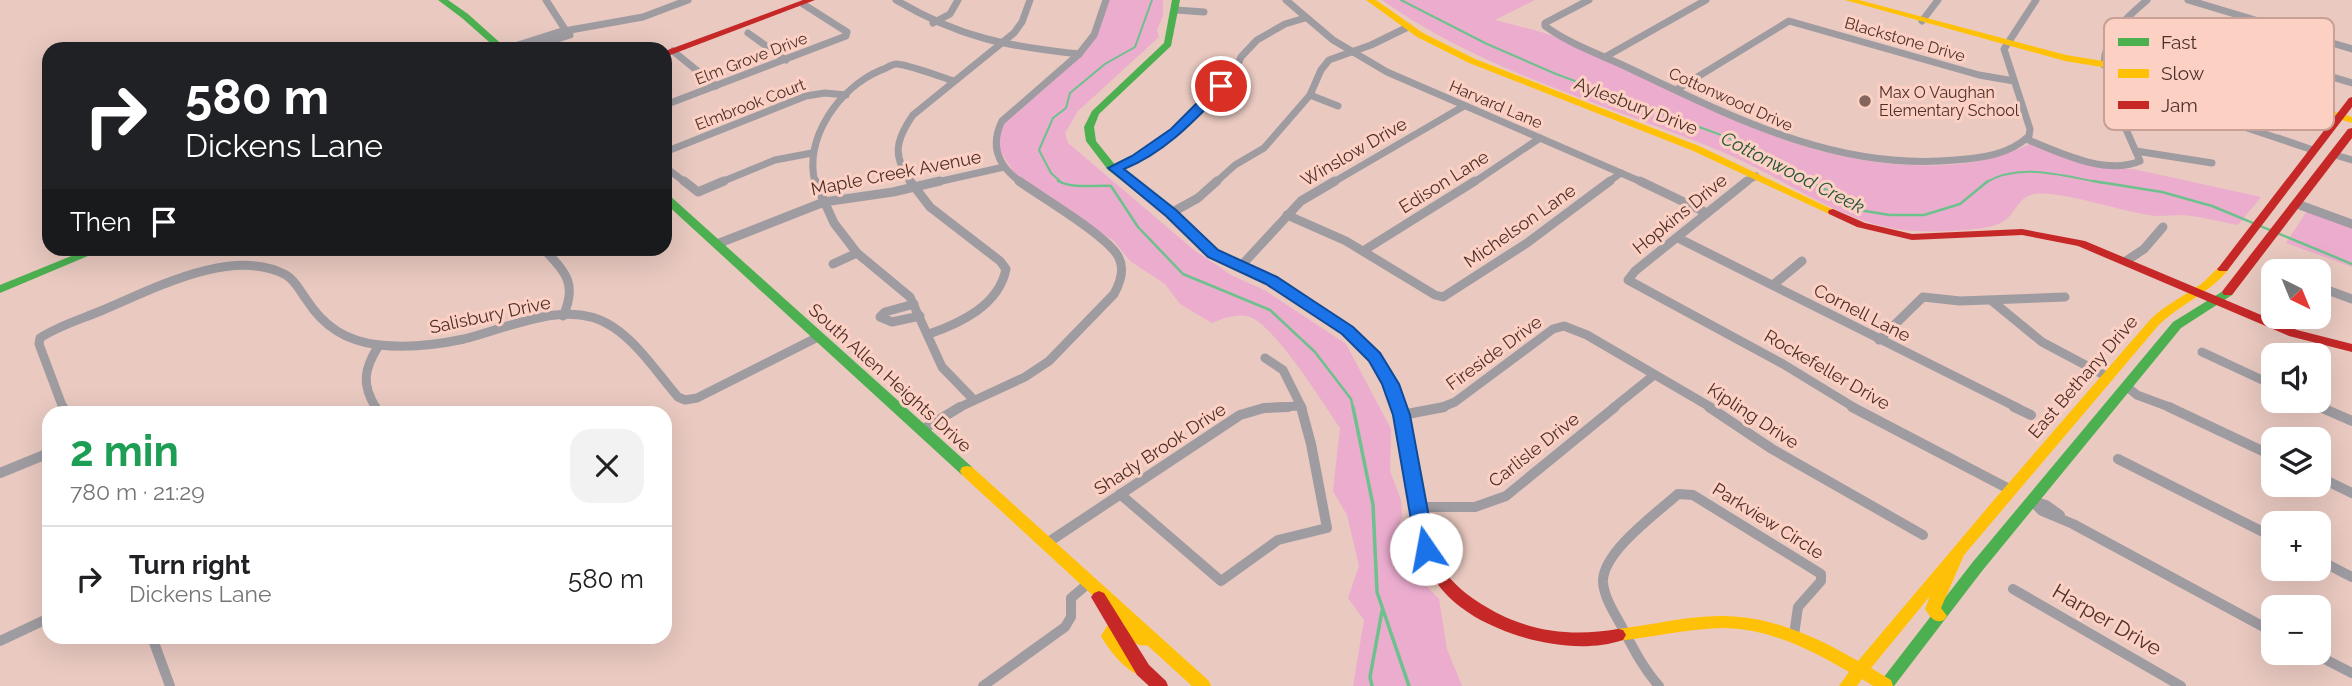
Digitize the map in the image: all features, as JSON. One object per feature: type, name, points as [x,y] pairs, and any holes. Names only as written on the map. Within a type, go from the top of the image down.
[{"type":"main road","points":[[442,0],[496,42]]},
{"type":"main road","name":"Aylesbury Drive","points":[[1370,0],[1408,27],[1472,61],[1695,148],[1836,214],[1884,232],[1912,237],[1944,238],[1986,232],[2021,232],[2081,243],[2293,333],[2352,348]]},
{"type":"main road","points":[[1849,0],[2006,43],[2104,65]]},
{"type":"main road","points":[[672,52],[807,2]]},
{"type":"main road","points":[[1176,5],[1168,44],[1104,104],[1087,125],[1088,138],[1094,150],[1171,213],[1213,254],[1271,281],[1360,341],[1385,373],[1402,415],[1426,549],[1437,570],[1467,603],[1512,628],[1580,640],[1729,622],[1766,627],[1794,635],[1837,655],[1886,686],[1939,616],[2177,325],[2189,315],[2217,300],[2241,279],[2352,131]]},
{"type":"main road","name":"East Bethany Drive","points":[[2334,122],[2352,100]]},
{"type":"main road","points":[[2334,116],[2352,121]]},
{"type":"main road","name":"East Bethany Drive","points":[[1847,686],[2009,489],[2161,314],[2199,293],[2215,279],[2328,130]]},
{"type":"main road","points":[[2313,150],[2335,155]]},
{"type":"main road","name":"South Allen Heights Drive","points":[[672,203],[1203,686]]},
{"type":"main road","points":[[0,286],[70,256]]},
{"type":"main road","points":[[0,286],[81,256]]},
{"type":"main road","points":[[2106,376],[2126,386]]},
{"type":"main road","points":[[2009,489],[2032,501]]},
{"type":"main road","points":[[1939,616],[1933,609],[1934,602],[1953,571],[1958,551]]},
{"type":"main road","name":"South Allen Heights Drive","points":[[1091,583],[1143,670],[1160,686]]},
{"type":"main road","points":[[1119,630],[1134,632],[1172,665],[1189,674]]},
{"type":"street","points":[[546,0],[568,33]]},
{"type":"street","points":[[541,42],[568,33],[643,17],[688,0]]},
{"type":"street","points":[[896,0],[933,23],[962,35],[1001,46],[1079,54]]},
{"type":"street","points":[[933,23],[950,14],[958,0]]},
{"type":"street","points":[[929,334],[956,325],[978,310],[1005,281],[1006,270],[1000,261],[929,207],[901,169],[897,150],[902,131],[929,99],[1001,46],[1018,28],[1030,0]]},
{"type":"street","points":[[922,429],[973,399],[1025,377],[1049,361],[1114,294],[1122,281],[1122,260],[1111,246],[1015,178],[1004,167],[996,150],[995,135],[1002,121],[1079,54],[1094,35],[1106,0]]},
{"type":"street","name":"Harvard Lane","points":[[1286,0],[1305,18],[1351,51],[1394,75],[1707,213]]},
{"type":"street","name":"Cottonwood Drive","points":[[1589,0],[1545,23],[1545,26],[1777,137],[1863,158],[1910,162],[1961,161],[2005,151],[2026,139]]},
{"type":"street","points":[[1605,57],[1706,0]]},
{"type":"street","points":[[1922,21],[1938,0]]},
{"type":"street","points":[[2036,0],[2006,43],[2005,56],[2031,129],[2026,139],[2060,153],[2118,166],[2138,164],[2140,161],[2127,130]]},
{"type":"street","points":[[2128,18],[2147,0]]},
{"type":"street","points":[[2188,0],[2247,18]]},
{"type":"street","name":"Elm Grove Drive","points":[[672,102],[846,36],[847,32],[807,2]]},
{"type":"street","points":[[1176,5],[1204,12]]},
{"type":"street","points":[[1114,168],[1136,159],[1176,132],[1235,71],[1241,57],[1257,40],[1285,24],[1305,18]]},
{"type":"street","name":"Blackstone Drive","points":[[1676,90],[1789,21],[1979,75],[2014,81]]},
{"type":"street","points":[[1171,213],[1198,198],[1235,165],[1264,148],[1310,95],[1324,64],[1408,27]]},
{"type":"street","points":[[748,33],[786,60]]},
{"type":"street","points":[[2334,45],[2352,50]]},
{"type":"street","points":[[2104,51],[2104,65]]},
{"type":"street","points":[[672,55],[716,86]]},
{"type":"street","points":[[954,81],[893,64],[870,75],[846,94],[827,117],[812,152],[816,183],[834,223],[857,253],[897,284],[915,304],[942,367],[973,399]]},
{"type":"street","points":[[2334,78],[2352,83]]},
{"type":"street","name":"Elmbrook Court","points":[[672,149],[806,96],[846,94]]},
{"type":"street","points":[[1310,95],[1338,106]]},
{"type":"street","name":"Winslow Drive","points":[[1240,267],[1301,201],[1464,106]]},
{"type":"street","points":[[2253,130],[2313,150]]},
{"type":"street","name":"Edison Lane","points":[[1363,251],[1541,138]]},
{"type":"street","points":[[2136,151],[2212,163]]},
{"type":"street","points":[[672,173],[695,192],[775,160],[812,152]]},
{"type":"street","points":[[2335,155],[2352,160]]},
{"type":"street","name":"Maple Creek Avenue","points":[[717,244],[824,202],[916,187],[1004,167]]},
{"type":"street","name":"Michelson Lane","points":[[1363,251],[1443,298],[1527,243],[1621,173]]},
{"type":"street","name":"Hopkins Drive","points":[[1628,280],[1635,271],[1756,176]]},
{"type":"street","points":[[2297,204],[2352,224]]},
{"type":"street","points":[[1287,215],[1363,251]]},
{"type":"street","points":[[2126,261],[2144,248],[2163,227]]},
{"type":"street","name":"Cornell Lane","points":[[1678,239],[2031,415]]},
{"type":"street","points":[[833,264],[857,253]]},
{"type":"street","points":[[549,256],[570,282],[571,299],[564,316]]},
{"type":"street","points":[[1773,285],[1802,261]]},
{"type":"street","name":"Salisbury Drive","points":[[62,406],[38,344],[40,338],[186,276],[219,269],[268,269],[289,277],[319,320],[334,332],[379,345],[442,343],[480,335],[523,321],[564,316],[590,318],[611,326],[678,397],[685,400],[697,398],[818,337]]},
{"type":"street","name":"Rockefeller Drive","points":[[1628,280],[1783,364],[1849,405],[2009,489]]},
{"type":"street","points":[[2331,292],[2352,299]]},
{"type":"street","points":[[1879,340],[1923,297],[1992,300],[2065,297]]},
{"type":"street","points":[[1992,300],[2042,342],[2106,376]]},
{"type":"street","points":[[915,304],[885,312],[880,317],[892,323],[920,316]]},
{"type":"street","name":"Fireside Drive","points":[[1402,415],[1439,409],[1455,402],[1553,329],[1564,326]]},
{"type":"street","name":"Kipling Drive","points":[[1564,326],[1587,335],[1704,403],[1772,449],[1923,535]]},
{"type":"street","points":[[375,406],[365,391],[363,378],[379,345]]},
{"type":"street","points":[[2202,352],[2261,379]]},
{"type":"street","points":[[1120,494],[1221,581],[1278,540],[1304,532],[1322,531],[1328,526],[1315,459],[1294,387],[1281,367],[1265,358]]},
{"type":"street","name":"Carlisle Drive","points":[[1417,507],[1475,507],[1506,496],[1654,375]]},
{"type":"street","points":[[2126,386],[2137,395],[2161,403],[2261,450]]},
{"type":"street","name":"Shady Brook Drive","points":[[1046,543],[1240,415],[1264,408],[1299,406]]},
{"type":"street","points":[[2331,412],[2352,421]]},
{"type":"street","points":[[0,473],[42,456]]},
{"type":"street","points":[[2118,459],[2261,531]]},
{"type":"street","points":[[2331,483],[2352,493]]},
{"type":"street","name":"Parkview Circle","points":[[1625,634],[1604,586],[1603,572],[1607,562],[1678,494],[1686,493],[1821,574],[1821,581],[1798,607],[1794,635]]},
{"type":"street","points":[[2032,501],[2042,511],[2073,524],[2261,626]]},
{"type":"street","points":[[2331,566],[2352,577]]},
{"type":"street","points":[[983,686],[1065,627],[1071,617],[1071,598],[1091,583]]},
{"type":"street","name":"Harper Drive","points":[[2013,589],[2181,686]]},
{"type":"street","points":[[0,641],[42,621]]},
{"type":"street","points":[[1625,634],[1649,676],[1659,686]]},
{"type":"street","points":[[155,644],[170,686]]},
{"type":"street","points":[[2331,662],[2352,673]]},
{"type":"shaded area","points":[[1109,0],[1163,0],[1163,16],[1157,30],[1159,37],[1078,111],[1065,133],[1068,143],[1194,250],[1231,275],[1266,291],[1346,344],[1391,429],[1390,471],[1401,500],[1402,518],[1395,534],[1413,572],[1439,599],[1447,649],[1462,686],[1353,686],[1364,620],[1348,598],[1359,566],[1347,515],[1333,491],[1340,428],[1285,350],[1261,324],[1250,317],[1235,316],[1212,323],[1180,304],[1165,284],[1130,261],[1114,241],[1016,175],[1000,151],[999,137],[1006,121],[1053,82],[1081,53],[1102,20]]},
{"type":"shaded area","points":[[1382,0],[1535,0],[1495,20],[1571,43],[1767,134],[1836,155],[1910,165],[1940,165],[1986,160],[2029,144],[2093,165],[2133,169],[2261,197],[2238,225],[2181,215],[2149,215],[2059,195],[2034,194],[2021,202],[1997,225],[1935,231],[1889,228],[1840,211],[1725,153],[1505,68],[1422,26]]},
{"type":"shaded area","points":[[2307,211],[2352,228],[2352,267],[2331,259],[2286,243]]},
{"type":"waterway","points":[[1061,182],[1051,173],[1039,150],[1053,118],[1066,108],[1070,93],[1105,64],[1135,47],[1152,0]]},
{"type":"waterway","name":"Cottonwood Creek","points":[[1401,0],[1487,44],[1556,74],[1729,138],[1813,183]]},
{"type":"waterway","name":"Cottonwood Creek","points":[[1986,182],[2013,173],[2043,172],[2104,183]]},
{"type":"waterway","name":"Cottonwood Creek","points":[[1810,181],[1865,211],[1890,215],[1924,215],[1960,204],[1986,182]]},
{"type":"waterway","name":"Cottonwood Creek","points":[[2093,181],[2162,192],[2212,206],[2352,264]]},
{"type":"waterway","points":[[1061,182],[1077,186],[1111,186],[1138,227],[1183,274],[1270,310],[1315,352],[1351,399],[1353,408]]},
{"type":"waterway","points":[[1353,407],[1373,505],[1377,592],[1409,686]]},
{"type":"waterway","points":[[1372,686],[1370,677],[1382,611]]},
{"type":"traffic: fast","points":[[442,0],[494,42]]},
{"type":"traffic: fast","points":[[1176,0],[1168,44],[1095,113],[1089,127],[1091,141],[1112,168],[1169,211],[1215,254],[1272,281],[1321,312]]},
{"type":"traffic: fast","points":[[672,203],[967,471]]},
{"type":"traffic: fast","points":[[0,289],[82,256]]},
{"type":"traffic: fast","points":[[1885,686],[1977,567],[2177,325],[2228,292]]},
{"type":"traffic: slow","points":[[1370,0],[1420,35],[1472,61],[1695,148],[1833,212]]},
{"type":"traffic: slow","points":[[1849,0],[2065,58],[2104,64]]},
{"type":"traffic: slow","points":[[2334,114],[2352,120]]},
{"type":"traffic: slow","points":[[1847,686],[1998,504],[2153,324],[2169,309],[2206,286],[2223,269]]},
{"type":"traffic: slow","points":[[967,471],[1203,686]]},
{"type":"traffic: slow","points":[[1939,616],[1933,609],[1957,554]]},
{"type":"traffic: slow","points":[[1618,635],[1705,623],[1753,625],[1773,629],[1812,644],[1885,685]]},
{"type":"traffic: slow","points":[[1143,640],[1129,631],[1112,631],[1109,636],[1118,650],[1143,670]]},
{"type":"traffic: jam","points":[[672,51],[811,0]]},
{"type":"traffic: jam","points":[[2334,124],[2352,100]]},
{"type":"traffic: jam","points":[[2223,269],[2329,130]]},
{"type":"traffic: jam","points":[[2228,292],[2352,131]]},
{"type":"traffic: jam","points":[[1833,212],[1861,225],[1912,237],[2022,232],[2081,243],[2293,333],[2352,348]]},
{"type":"traffic: jam","points":[[1321,312],[1349,332],[1365,348],[1379,365],[1393,392],[1404,428],[1414,503],[1423,540],[1436,571],[1448,586],[1481,612],[1500,622],[1541,636],[1586,640],[1618,635]]},
{"type":"traffic: jam","points":[[1099,597],[1143,670],[1160,686]]},
{"type":"place","name":"Max O Vaughan Elementary School","points":[[1865,101]]},
{"type":"route","points":[[1221,86],[1176,132],[1136,159],[1114,168],[1171,213],[1213,254],[1271,281],[1306,303],[1348,331],[1375,357],[1391,384],[1402,415],[1426,549]]}]
